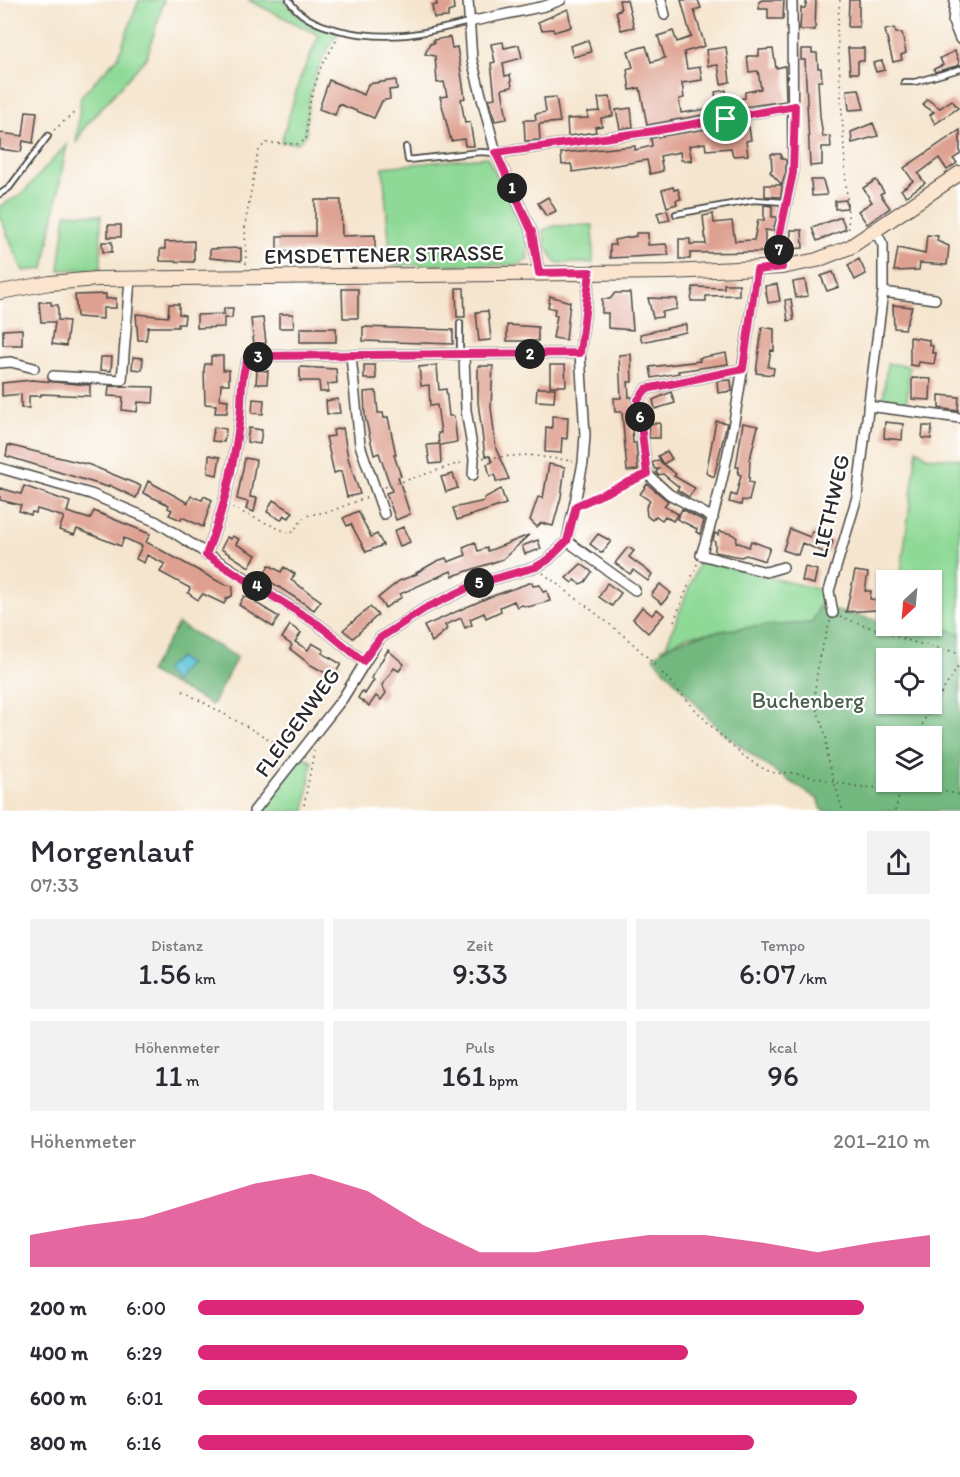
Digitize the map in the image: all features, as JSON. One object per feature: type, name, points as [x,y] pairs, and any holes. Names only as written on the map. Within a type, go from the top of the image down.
[{"type":"main road","name":"EMSDETTENER STRASSE","points":[[0,292],[50,283],[130,279],[757,270],[782,267],[817,260],[850,247],[876,232],[960,173]]},
{"type":"street","points":[[468,0],[472,60],[496,153],[532,232],[539,273]]},
{"type":"street","points":[[469,22],[545,6],[561,0]]},
{"type":"street","points":[[661,0],[666,15]]},
{"type":"street","points":[[782,267],[778,242],[793,173],[795,106],[791,62],[792,0]]},
{"type":"street","points":[[955,0],[953,22],[960,39]]},
{"type":"street","points":[[496,153],[654,131],[795,106]]},
{"type":"street","name":"LIETHWEG","points":[[833,613],[830,591],[857,497],[883,292],[883,245],[876,232]]},
{"type":"street","points":[[757,270],[743,369],[713,518],[701,555],[766,573],[783,567]]},
{"type":"street","points":[[590,272],[580,353],[585,435],[583,463],[567,541],[635,590]]},
{"type":"street","points":[[53,376],[122,380],[130,279]]},
{"type":"street","points":[[883,292],[935,299]]},
{"type":"street","points":[[206,555],[225,505],[240,421],[242,374],[247,361],[258,356],[462,356],[580,353]]},
{"type":"street","points":[[351,356],[360,445],[384,514]]},
{"type":"street","points":[[462,356],[466,410],[474,459],[472,475]]},
{"type":"street","points":[[0,363],[11,362],[34,368]]},
{"type":"street","points":[[713,518],[669,494],[647,474],[638,400],[646,389],[743,369]]},
{"type":"street","points":[[868,406],[960,418]]},
{"type":"street","points":[[0,468],[91,494],[146,517],[319,625],[363,661]]},
{"type":"street","name":"FLEIGENWEG","points":[[254,811],[296,754],[343,698],[363,661],[380,638],[424,609],[476,584],[536,567],[548,560],[567,541]]},
{"type":"lane","points":[[289,0],[312,22],[345,30],[404,35],[469,22]]},
{"type":"lane","points":[[904,82],[915,82],[960,69]]},
{"type":"lane","points":[[0,194],[9,188],[48,136]]},
{"type":"lane","points":[[406,147],[408,160],[480,152],[496,153]]},
{"type":"lane","points":[[676,214],[754,200],[785,202]]},
{"type":"lane","points":[[460,322],[462,356]]},
{"type":"path","points":[[840,0],[837,28],[850,247]]},
{"type":"path","points":[[245,277],[245,225],[258,152],[265,143],[297,144],[306,140],[308,109],[320,69],[333,44],[345,30]]},
{"type":"path","points":[[48,136],[76,111]]},
{"type":"path","points":[[225,505],[291,534],[305,516],[362,501],[376,492],[423,473],[474,459],[528,455],[583,463]]},
{"type":"path","points":[[576,506],[647,474]]},
{"type":"path","points":[[674,621],[701,555]]},
{"type":"path","points":[[536,567],[652,662],[696,711],[754,762],[773,772],[792,773],[832,783],[876,786]]},
{"type":"path","points":[[843,811],[826,759],[826,736],[816,706],[815,690],[819,658],[833,613],[916,643],[960,653]]},
{"type":"path","points":[[922,726],[960,664]]},
{"type":"path","points":[[183,692],[296,754]]},
{"type":"path","points":[[303,811],[317,729]]},
{"type":"path","points":[[942,790],[960,795]]},
{"type":"path","points":[[895,811],[901,792]]},
{"type":"green space","points":[[139,0],[164,0],[147,57],[84,128],[76,144],[81,96],[118,57]]},
{"type":"green space","points":[[248,0],[285,0],[308,22],[339,33],[318,69],[310,95],[306,135],[298,143],[281,142],[300,79],[319,35]]},
{"type":"green space","points":[[67,144],[44,269],[23,271],[0,217],[0,206],[22,194]]},
{"type":"green space","points":[[487,157],[520,223],[525,237],[527,260],[517,265],[391,265],[383,167]]},
{"type":"green space","points":[[66,213],[101,215],[101,269],[59,270]]},
{"type":"green space","points":[[593,225],[593,263],[556,263],[547,248],[543,230],[554,226]]},
{"type":"green space","points":[[887,363],[909,366],[907,404],[883,401]]},
{"type":"green space","points":[[917,449],[928,457],[960,459],[960,634],[942,628],[942,570],[901,570]]},
{"type":"green space","points":[[700,560],[825,591],[812,623],[740,628],[687,636],[661,649],[666,646]]},
{"type":"green space","name":"Buchenberg","points":[[819,607],[876,620],[876,636],[942,636],[942,628],[960,634],[960,811],[822,811],[819,800],[768,767],[721,731],[653,657],[667,647],[685,639],[751,627],[812,623]]},
{"type":"green space","points":[[178,624],[237,657],[212,705],[149,672]]},
{"type":"green space","points":[[299,754],[312,762],[305,811],[262,811]]},
{"type":"water","points":[[179,658],[189,664],[179,673],[175,683],[165,672],[166,667]]},
{"type":"building","points":[[436,0],[453,0],[454,10],[448,12],[448,17],[434,18],[432,5],[437,5]]},
{"type":"building","points":[[619,0],[627,0],[634,27],[621,30],[616,11],[621,10]]},
{"type":"building","points":[[681,0],[698,0],[701,8],[694,10],[705,46],[684,52],[687,69],[700,67],[702,80],[682,83],[684,98],[679,99],[681,113],[708,109],[709,114],[647,125],[640,88],[630,90],[627,69],[633,67],[628,51],[646,46],[651,62],[665,58],[658,36],[673,31],[677,42],[691,37]]},
{"type":"building","points":[[784,0],[783,19],[768,19],[768,9],[759,9],[759,2]]},
{"type":"building","points":[[807,0],[816,0],[815,30],[800,30],[801,8],[805,8]]},
{"type":"building","points":[[849,0],[859,0],[859,27],[848,27]]},
{"type":"building","points":[[568,9],[571,27],[554,32],[553,29],[542,30],[538,22]]},
{"type":"building","points":[[894,28],[896,33],[902,33],[906,53],[901,55],[902,60],[893,62],[885,30]]},
{"type":"building","points":[[450,37],[452,48],[457,47],[465,98],[461,99],[465,123],[470,122],[474,146],[465,146],[464,139],[451,141],[440,97],[447,96],[444,82],[437,83],[435,56],[425,54],[430,44],[434,43],[433,40]]},
{"type":"building","points":[[588,40],[591,52],[573,57],[570,46]]},
{"type":"building","points":[[503,42],[504,48],[519,45],[522,58],[503,63],[505,76],[510,75],[512,87],[502,89],[507,119],[495,121],[489,99],[495,98],[491,63],[495,62],[491,44]]},
{"type":"building","points":[[726,47],[730,82],[721,84],[718,65],[708,66],[706,50]]},
{"type":"building","points":[[848,48],[864,48],[864,61],[858,61],[858,73],[850,73]]},
{"type":"building","points":[[773,49],[776,68],[785,66],[786,101],[714,111],[715,92],[726,90],[728,101],[745,98],[745,92],[761,89],[758,71],[749,72],[747,56],[759,56],[759,50]]},
{"type":"building","points":[[801,49],[812,49],[812,53],[817,53],[818,68],[821,68],[822,81],[818,81],[820,116],[823,137],[830,136],[831,147],[822,147],[822,165],[810,166],[805,60],[801,60]]},
{"type":"building","points":[[955,51],[960,65],[935,72],[934,69],[943,65],[940,58]]},
{"type":"building","points":[[882,61],[885,70],[876,72],[873,63]]},
{"type":"building","points":[[329,80],[364,95],[368,84],[396,80],[397,89],[389,90],[390,99],[382,101],[374,118],[339,104],[335,115],[319,109]]},
{"type":"building","points":[[859,89],[864,109],[849,110],[847,90]]},
{"type":"building","points":[[556,97],[560,122],[539,124],[540,140],[525,141],[524,120],[536,120],[535,114],[546,112],[544,98]]},
{"type":"building","points":[[610,97],[613,116],[601,118],[602,126],[595,127],[596,132],[568,136],[567,119],[588,118],[588,112],[600,111],[598,98]]},
{"type":"building","points":[[927,99],[940,108],[952,100],[958,108],[935,124],[930,115],[934,112],[923,105]]},
{"type":"building","points":[[631,108],[633,127],[620,129],[616,110]]},
{"type":"building","points":[[26,111],[37,112],[33,143],[23,141],[21,152],[0,149],[0,133],[23,136]]},
{"type":"building","points":[[873,123],[878,136],[852,143],[851,132]]},
{"type":"building","points":[[725,126],[726,131],[749,127],[751,140],[746,141],[748,155],[733,156],[731,148],[706,150],[705,143],[689,146],[692,161],[681,160],[680,152],[660,156],[663,171],[650,174],[647,160],[573,172],[571,164],[562,165],[561,153],[635,146],[635,150],[652,146],[651,138]]},
{"type":"building","points":[[960,130],[960,154],[953,159],[957,163],[947,170],[939,158],[918,174],[925,183],[906,196],[901,190],[913,181],[904,168]]},
{"type":"building","points":[[771,154],[781,154],[781,158],[786,160],[786,172],[782,185],[770,172],[772,169]]},
{"type":"building","points":[[811,180],[823,180],[827,195],[812,196]]},
{"type":"building","points":[[876,180],[884,192],[880,194],[890,208],[867,224],[858,211],[872,202],[863,188]]},
{"type":"building","points":[[765,185],[782,185],[781,197],[765,196]]},
{"type":"building","points":[[673,187],[674,190],[678,189],[681,199],[676,200],[677,204],[667,207],[662,190]]},
{"type":"building","points":[[548,197],[556,211],[546,216],[538,203]]},
{"type":"building","points":[[315,200],[341,200],[342,236],[375,235],[375,251],[277,251],[277,236],[315,236]]},
{"type":"building","points":[[846,200],[847,208],[835,209],[835,201]]},
{"type":"building","points":[[764,205],[772,206],[772,217],[777,217],[773,231],[765,230],[765,252],[690,253],[690,259],[679,259],[679,239],[690,239],[690,244],[706,244],[703,216],[713,214],[714,223],[732,221],[735,241],[754,240],[758,220],[764,220]]},
{"type":"building","points":[[667,210],[670,220],[660,222],[657,213]]},
{"type":"building","points":[[841,217],[846,229],[817,241],[812,228]]},
{"type":"building","points":[[108,225],[121,225],[121,237],[108,237]]},
{"type":"building","points":[[791,230],[802,230],[803,248],[790,249]]},
{"type":"building","points":[[636,233],[648,233],[648,245],[666,244],[669,255],[610,258],[610,245],[615,245],[614,240],[636,236]]},
{"type":"building","points":[[927,235],[938,236],[937,241],[949,246],[947,265],[920,263],[919,270],[894,271],[898,248],[925,254]]},
{"type":"building","points":[[194,241],[194,262],[160,261],[160,249],[165,249],[165,242]]},
{"type":"building","points":[[102,242],[112,242],[112,252],[103,252]]},
{"type":"building","points":[[241,248],[241,261],[210,258],[210,249]]},
{"type":"building","points":[[859,259],[866,274],[855,280],[848,265]]},
{"type":"building","points":[[833,272],[839,287],[827,291],[821,276]]},
{"type":"building","points":[[805,280],[808,296],[796,298],[793,282]]},
{"type":"building","points":[[724,284],[739,284],[739,295],[706,296],[706,301],[691,301],[693,287],[724,288]]},
{"type":"building","points":[[777,284],[780,301],[768,303],[765,286]]},
{"type":"building","points":[[456,288],[464,288],[465,317],[457,317]]},
{"type":"building","points":[[342,289],[358,289],[358,318],[343,318]]},
{"type":"building","points":[[615,293],[630,293],[633,330],[608,328],[608,313],[602,313],[602,299],[610,299]]},
{"type":"building","points":[[106,294],[106,299],[116,298],[116,308],[103,308],[103,319],[77,317],[75,295]]},
{"type":"building","points":[[550,296],[570,302],[566,340],[553,338],[557,316],[554,315],[555,309],[548,307]]},
{"type":"building","points":[[648,298],[677,299],[677,309],[662,312],[662,317],[653,318]]},
{"type":"building","points":[[791,299],[794,320],[788,321],[785,300]]},
{"type":"building","points":[[39,302],[51,302],[51,305],[58,305],[58,320],[69,321],[66,346],[52,344],[55,322],[41,322]]},
{"type":"building","points":[[169,304],[179,304],[179,314],[185,315],[184,324],[178,324],[178,327],[148,327],[146,340],[138,340],[136,314],[168,317]]},
{"type":"building","points":[[893,305],[912,307],[905,329],[894,328]]},
{"type":"building","points":[[224,308],[233,308],[232,318],[224,318],[224,327],[197,328],[197,315],[224,314]]},
{"type":"building","points":[[488,311],[491,340],[479,341],[476,312]]},
{"type":"building","points":[[279,314],[293,314],[294,328],[279,328]]},
{"type":"building","points":[[263,318],[266,343],[254,345],[251,319]]},
{"type":"building","points":[[686,324],[686,332],[642,342],[640,334]]},
{"type":"building","points":[[507,325],[538,327],[538,341],[507,341]]},
{"type":"building","points":[[363,327],[453,330],[453,344],[363,341]]},
{"type":"building","points":[[762,327],[774,329],[774,351],[771,350],[768,367],[774,368],[773,375],[756,373]]},
{"type":"building","points":[[300,328],[336,328],[336,342],[300,342]]},
{"type":"building","points":[[22,329],[22,345],[3,345],[3,330]]},
{"type":"building","points":[[910,337],[929,340],[929,345],[933,346],[932,353],[936,353],[934,364],[919,362],[918,366],[910,365]]},
{"type":"building","points":[[726,353],[728,364],[678,371],[679,373],[652,378],[650,367],[700,361],[699,358]]},
{"type":"building","points":[[631,354],[632,382],[628,382],[629,397],[632,397],[634,424],[631,424],[633,443],[636,443],[638,470],[627,471],[622,412],[615,412],[614,398],[621,398],[619,355]]},
{"type":"building","points":[[211,356],[223,356],[223,370],[229,370],[229,384],[221,384],[220,399],[228,400],[227,413],[215,413],[216,405],[205,404],[204,369],[205,364],[211,364]]},
{"type":"building","points":[[101,357],[112,357],[111,371],[100,370]]},
{"type":"building","points":[[133,357],[143,358],[142,370],[132,369]]},
{"type":"building","points":[[364,365],[375,365],[376,379],[364,379]]},
{"type":"building","points":[[437,365],[439,390],[446,389],[449,416],[454,416],[457,442],[440,445],[441,463],[430,464],[427,445],[439,444],[438,433],[441,433],[437,405],[430,406],[429,385],[421,386],[419,367]]},
{"type":"building","points":[[550,365],[565,365],[566,386],[550,386]]},
{"type":"building","points":[[478,366],[493,366],[491,407],[496,449],[509,479],[496,481],[495,475],[490,476],[487,464],[492,462],[490,456],[485,456],[478,402]]},
{"type":"building","points":[[300,367],[336,369],[337,383],[328,384],[328,392],[320,392],[319,381],[300,381]]},
{"type":"building","points":[[257,370],[268,371],[267,384],[256,384]]},
{"type":"building","points":[[912,378],[931,379],[930,400],[912,399]]},
{"type":"building","points":[[32,380],[90,385],[90,396],[41,394],[41,396],[29,396],[29,408],[21,408],[21,394],[2,396],[2,383]]},
{"type":"building","points":[[731,380],[732,391],[718,393],[717,381]]},
{"type":"building","points":[[109,386],[154,387],[153,403],[138,402],[137,412],[122,410],[123,397],[108,396]]},
{"type":"building","points":[[537,388],[555,388],[554,402],[536,401]]},
{"type":"building","points":[[376,391],[378,413],[383,413],[384,418],[388,417],[396,455],[394,455],[401,476],[398,477],[410,514],[396,520],[386,493],[392,491],[379,453],[374,455],[365,416],[364,392]]},
{"type":"building","points":[[671,392],[675,403],[655,409],[653,400]]},
{"type":"building","points":[[939,395],[959,397],[958,411],[939,408]]},
{"type":"building","points":[[253,399],[264,400],[263,414],[252,413]]},
{"type":"building","points":[[338,399],[340,413],[327,414],[326,401]]},
{"type":"building","points":[[552,416],[568,417],[567,439],[562,438],[561,453],[545,452],[546,427],[552,428]]},
{"type":"building","points":[[716,421],[727,423],[714,477],[706,473]]},
{"type":"building","points":[[885,422],[903,424],[902,440],[884,438]]},
{"type":"building","points":[[660,423],[660,438],[649,438],[648,424]]},
{"type":"building","points":[[743,423],[758,426],[750,459],[749,482],[753,483],[749,501],[742,500],[741,505],[729,502],[731,494],[736,496],[741,475],[738,474],[739,467],[736,467]]},
{"type":"building","points":[[923,426],[932,426],[931,439],[922,438]]},
{"type":"building","points":[[214,427],[226,429],[224,442],[212,441]]},
{"type":"building","points":[[249,428],[262,430],[260,444],[247,442]]},
{"type":"building","points":[[343,428],[348,458],[360,494],[347,497],[341,471],[334,473],[326,437],[334,436],[333,430]]},
{"type":"building","points":[[8,445],[90,465],[141,486],[136,498],[109,485],[108,487],[6,456]]},
{"type":"building","points":[[667,451],[672,459],[663,464],[658,456]]},
{"type":"building","points":[[209,455],[220,457],[217,475],[208,473]]},
{"type":"building","points":[[245,458],[256,460],[250,497],[257,498],[254,512],[246,509],[248,502],[237,499]]},
{"type":"building","points":[[658,460],[676,474],[674,476],[695,488],[689,497],[677,490],[679,487],[663,474],[658,475],[656,472],[659,469],[655,469],[652,463]]},
{"type":"building","points":[[549,464],[565,467],[561,497],[553,526],[541,523],[537,527],[530,520],[538,497],[543,498]]},
{"type":"building","points":[[453,474],[458,488],[446,492],[441,477]]},
{"type":"building","points":[[148,481],[188,503],[191,496],[202,500],[204,496],[212,500],[203,527],[182,517],[181,520],[169,515],[172,510],[168,508],[169,505],[143,493]]},
{"type":"building","points":[[647,484],[668,501],[664,506],[678,514],[673,521],[665,516],[662,520],[656,516],[652,520],[647,516],[646,507],[650,501],[640,494]]},
{"type":"building","points":[[24,486],[70,502],[67,512],[90,519],[94,511],[150,534],[146,542],[223,584],[233,586],[232,596],[227,598],[224,604],[203,594],[198,600],[188,593],[190,588],[160,572],[165,564],[147,555],[144,563],[136,559],[142,546],[124,538],[121,546],[77,529],[74,535],[59,530],[64,517],[37,509],[36,513],[32,512],[31,515],[19,511],[21,505],[0,500],[0,488],[21,494]]},
{"type":"building","points":[[501,489],[506,504],[457,520],[453,508],[485,501],[484,498]]},
{"type":"building","points":[[273,500],[293,512],[289,518],[284,515],[281,520],[267,512]]},
{"type":"building","points":[[682,509],[704,521],[700,534],[696,532],[697,529],[677,519]]},
{"type":"building","points":[[358,511],[371,537],[377,534],[383,545],[366,552],[351,524],[347,526],[343,518]]},
{"type":"building","points":[[403,527],[410,542],[400,546],[394,531]]},
{"type":"building","points":[[790,529],[810,537],[812,532],[820,533],[819,536],[833,541],[826,553],[802,543],[798,555],[783,550]]},
{"type":"building","points":[[719,531],[732,534],[737,538],[736,542],[749,547],[751,541],[770,548],[765,561],[746,555],[741,557],[715,552],[713,540],[715,533],[718,535]]},
{"type":"building","points":[[598,534],[611,541],[602,553],[590,544]]},
{"type":"building","points":[[529,535],[503,559],[453,576],[451,571],[400,594],[402,597],[385,608],[378,598],[399,581],[417,574],[437,561],[446,558],[448,562],[466,555],[463,547],[475,542],[478,551],[487,548],[488,551]]},
{"type":"building","points":[[232,536],[239,539],[236,544],[256,555],[249,567],[221,549],[227,537],[231,539]]},
{"type":"building","points":[[538,540],[541,549],[525,554],[522,546]]},
{"type":"building","points":[[628,547],[634,551],[629,557],[652,574],[648,581],[633,570],[630,574],[615,563]]},
{"type":"building","points":[[581,564],[592,572],[585,582],[580,584],[575,580],[572,583],[566,578]]},
{"type":"building","points":[[269,565],[281,572],[284,567],[295,574],[291,580],[321,601],[314,610],[263,577]]},
{"type":"building","points":[[805,567],[817,570],[814,584],[802,581]]},
{"type":"building","points":[[855,571],[868,573],[865,591],[871,591],[870,599],[876,600],[876,610],[846,612]]},
{"type":"building","points":[[532,582],[533,586],[540,585],[543,592],[547,591],[550,601],[528,607],[522,605],[517,607],[514,601],[500,607],[501,611],[486,618],[484,613],[470,619],[472,625],[465,628],[461,618],[445,625],[447,629],[432,642],[424,626],[487,598]]},
{"type":"building","points":[[607,583],[621,593],[612,606],[599,597]]},
{"type":"building","points":[[660,584],[671,593],[662,604],[651,595]]},
{"type":"building","points":[[244,596],[257,601],[256,603],[279,617],[273,627],[239,605]]},
{"type":"building","points":[[370,607],[378,615],[353,638],[343,630]]},
{"type":"building","points":[[642,607],[652,615],[657,609],[664,615],[648,633],[633,619]]},
{"type":"building","points":[[290,625],[301,633],[295,642],[308,650],[312,643],[324,650],[322,653],[341,664],[335,674],[331,671],[329,675],[311,665],[290,649],[292,645],[282,638]]},
{"type":"building","points":[[388,650],[404,664],[399,671],[394,668],[382,685],[386,693],[381,700],[376,696],[369,706],[358,698],[362,691],[365,694],[374,680],[371,678]]},
{"type":"route","points":[[795,106],[793,173],[783,209],[778,242],[782,267],[757,270],[743,369],[646,389],[638,400],[647,474],[576,506],[567,541],[548,560],[536,567],[476,584],[424,609],[380,638],[363,661],[319,625],[206,555],[225,505],[240,421],[242,374],[247,361],[258,356],[464,356],[580,353],[590,272],[539,273],[532,232],[496,153],[726,119],[795,106]]}]
